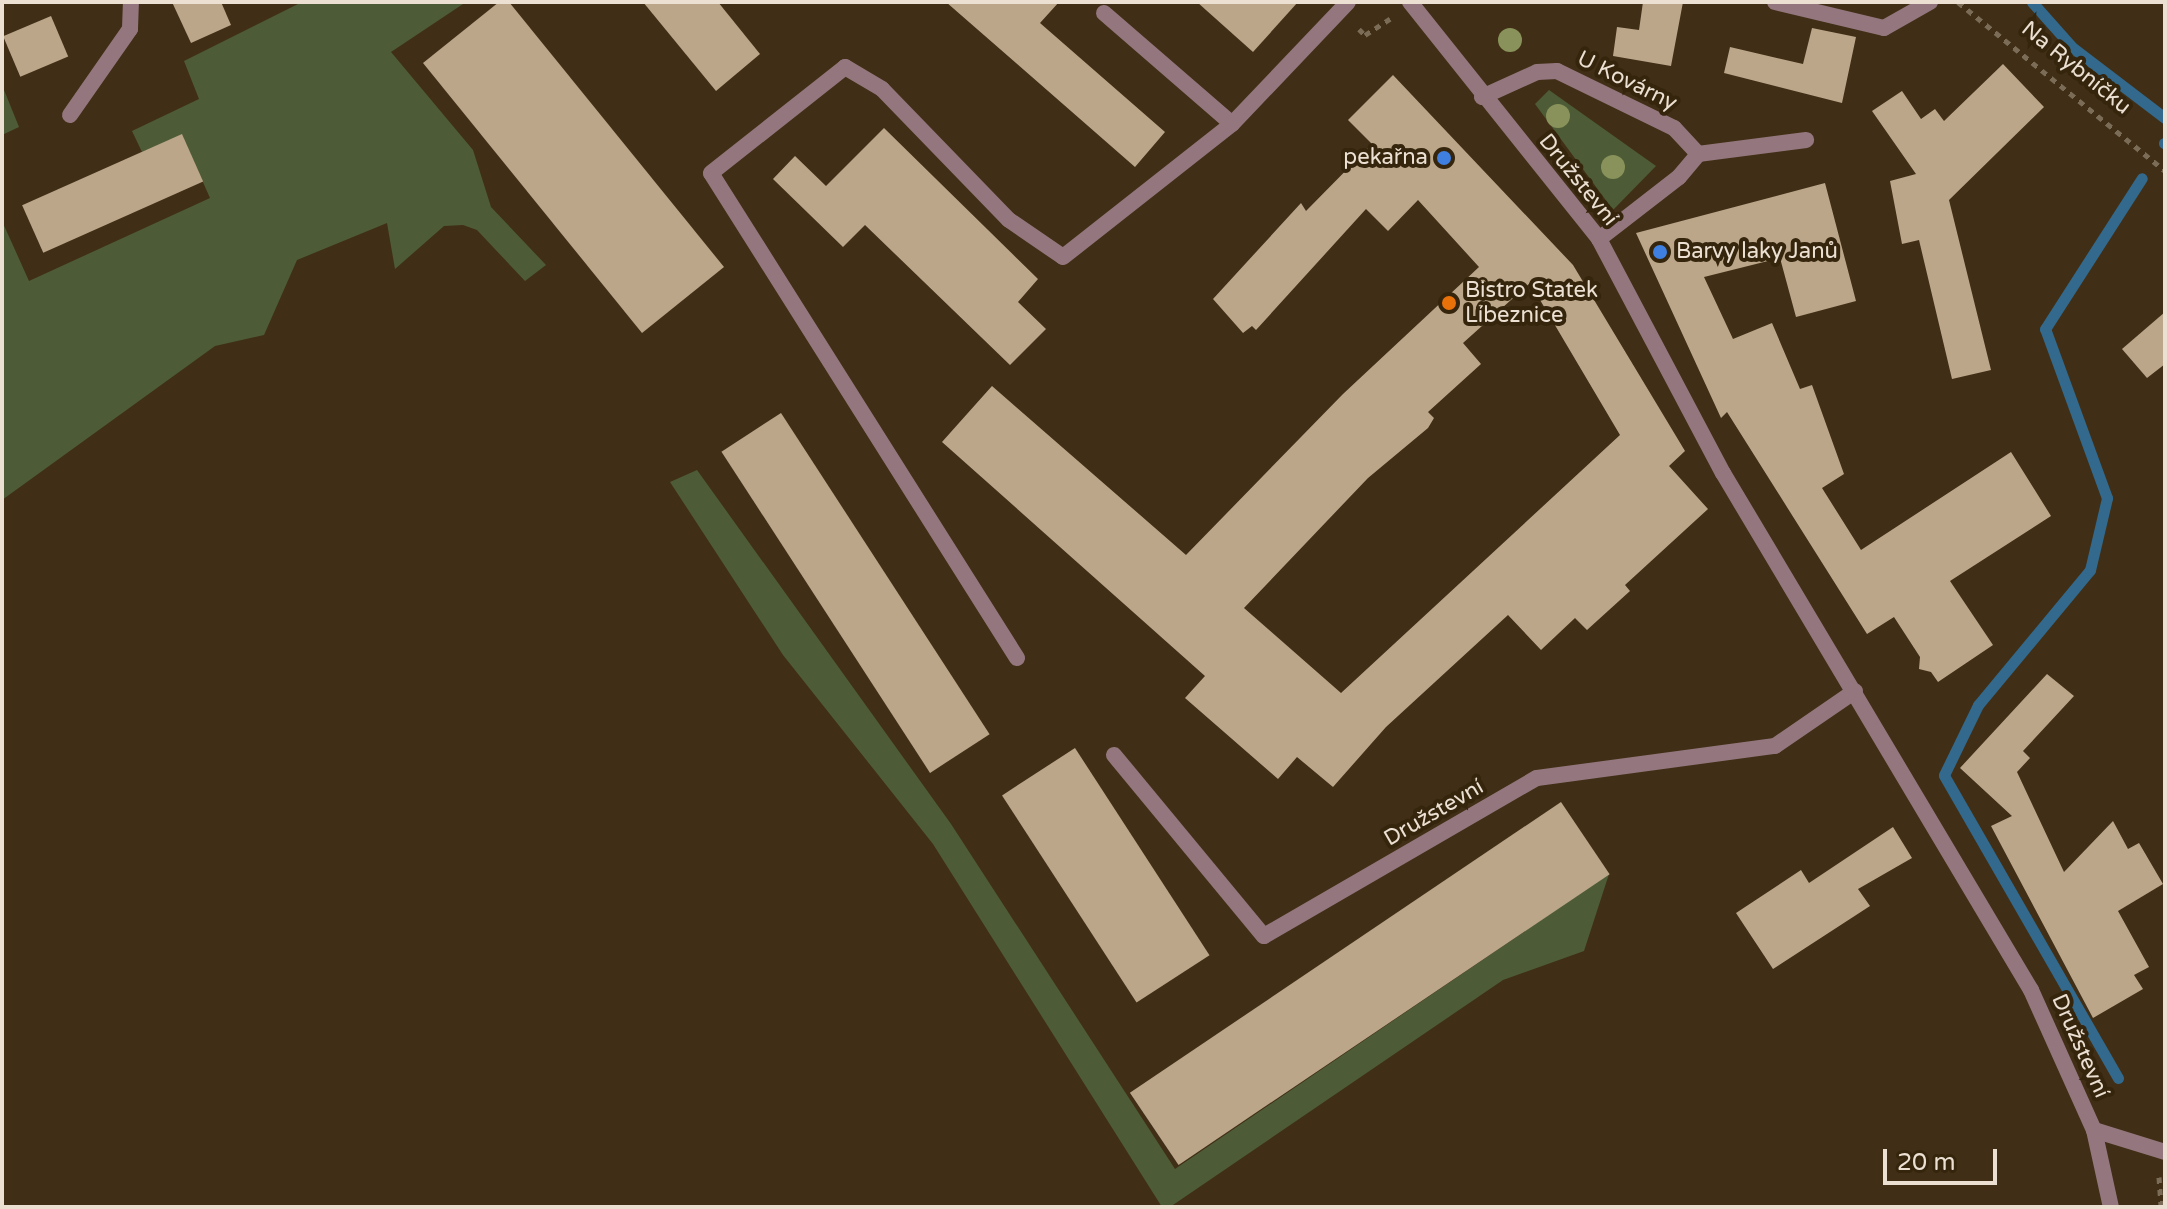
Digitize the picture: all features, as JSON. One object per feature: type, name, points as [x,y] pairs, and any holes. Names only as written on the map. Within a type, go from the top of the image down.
[{"type":"street","points":[[70,115],[130,29],[131,2]]},
{"type":"street","points":[[1017,658],[711,173],[845,67],[882,89],[1009,220],[1063,257],[1232,124],[1348,2]]},
{"type":"street","name":"Družstevní","points":[[1410,2],[1482,97],[1599,239],[1723,473],[2031,990],[2094,1130],[2111,1207]]},
{"type":"street","points":[[1775,2],[1884,28],[1930,2]]},
{"type":"street","points":[[1104,13],[1232,124]]},
{"type":"street","name":"U Kovárny","points":[[1482,97],[1537,72],[1557,71],[1674,128],[1698,154]]},
{"type":"street","points":[[1599,239],[1679,177],[1698,154],[1806,140]]},
{"type":"street","name":"Družstevní","points":[[1114,755],[1264,936],[1537,778],[1775,746],[1855,691]]},
{"type":"street","points":[[2094,1130],[2165,1152]]},
{"type":"path","name":"Na Rybníčku","points":[[1958,2],[2165,171]]},
{"type":"green space","points":[[302,2],[466,2],[391,52],[473,150],[491,207],[546,265],[525,281],[477,230],[463,225],[444,226],[395,269],[387,223],[297,260],[264,335],[215,346],[2,500],[2,221],[29,281],[210,198],[182,135],[142,152],[132,131],[199,99],[184,61]]},
{"type":"green space","points":[[2,85],[19,127],[2,135]]},
{"type":"green space","points":[[1549,90],[1656,166],[1613,210],[1535,104]]},
{"type":"green space","points":[[697,470],[951,824],[1175,1169],[1609,874],[1584,951],[1503,980],[1170,1207],[1162,1207],[933,844],[783,655],[670,482]]},
{"type":"building","points":[[172,2],[221,2],[231,25],[191,43]]},
{"type":"building","points":[[499,2],[509,2],[724,267],[642,333],[423,63]]},
{"type":"building","points":[[643,2],[718,2],[760,54],[716,91]]},
{"type":"building","points":[[946,2],[1059,2],[1040,23],[1165,132],[1135,167]]},
{"type":"building","points":[[1197,2],[1298,2],[1253,52]]},
{"type":"building","points":[[1643,2],[1683,2],[1671,66],[1613,56],[1617,27],[1639,30]]},
{"type":"building","points":[[51,16],[68,57],[20,77],[3,36]]},
{"type":"building","points":[[1812,28],[1856,37],[1842,103],[1724,73],[1730,47],[1803,64]]},
{"type":"building","points":[[2003,64],[2044,107],[1949,200],[1991,370],[1952,379],[1919,240],[1902,244],[1890,181],[1916,174],[1872,111],[1902,91],[1921,119],[1935,109],[1944,121]]},
{"type":"building","points":[[1393,75],[1573,265],[1685,451],[1669,466],[1708,509],[1625,585],[1630,591],[1587,630],[1575,618],[1541,650],[1508,615],[1386,727],[1333,787],[1297,757],[1278,779],[1185,698],[1205,676],[942,442],[992,386],[1186,555],[1343,394],[1479,267],[1418,200],[1388,231],[1366,209],[1256,330],[1252,326],[1243,333],[1213,299],[1301,203],[1306,211],[1372,144],[1348,120]],"holes":[[[1530,283],[1620,435],[1341,693],[1244,608],[1368,478],[1428,428],[1434,418],[1428,412],[1481,364],[1463,343]]]},
{"type":"building","points":[[884,128],[1038,279],[1018,302],[1046,329],[1010,365],[865,225],[843,247],[773,179],[795,156],[826,186]]},
{"type":"building","points":[[182,134],[203,182],[43,253],[22,205]]},
{"type":"building","points":[[1825,183],[1856,301],[1796,317],[1780,258],[1704,277],[1733,339],[1772,323],[1800,389],[1812,385],[1844,474],[1822,488],[1861,550],[2011,452],[2051,516],[1950,581],[1993,645],[1938,682],[1931,672],[1919,669],[1920,657],[1894,617],[1867,634],[1727,412],[1721,418],[1636,233]]},
{"type":"building","points":[[2165,312],[2165,364],[2147,378],[2122,349]]},
{"type":"building","points":[[781,413],[990,734],[930,773],[721,452]]},
{"type":"building","points":[[2047,674],[2074,696],[2023,751],[2030,758],[2017,772],[2064,872],[2113,821],[2128,849],[2139,843],[2163,884],[2118,911],[2149,967],[2134,975],[2143,989],[2093,1018],[1991,826],[2012,816],[1960,768]]},
{"type":"building","points":[[1075,748],[1210,955],[1137,1003],[1002,795]]},
{"type":"building","points":[[1561,802],[1610,874],[1179,1165],[1130,1093]]},
{"type":"building","points":[[1893,827],[1912,858],[1858,889],[1870,906],[1773,969],[1736,913],[1801,870],[1809,883]]},
{"type":"waterway","points":[[2032,2],[2073,48],[2165,118]]},
{"type":"waterway","points":[[2118,1078],[1944,775],[1978,705],[2090,570],[2107,498],[2045,329],[2142,178]]},
{"type":"place","name":"pekařna","points":[[1444,158]]},
{"type":"place","name":"Barvy laky Janů","points":[[1660,252]]},
{"type":"place","name":"Bistro Statek Líbeznice","points":[[1449,303]]}]
